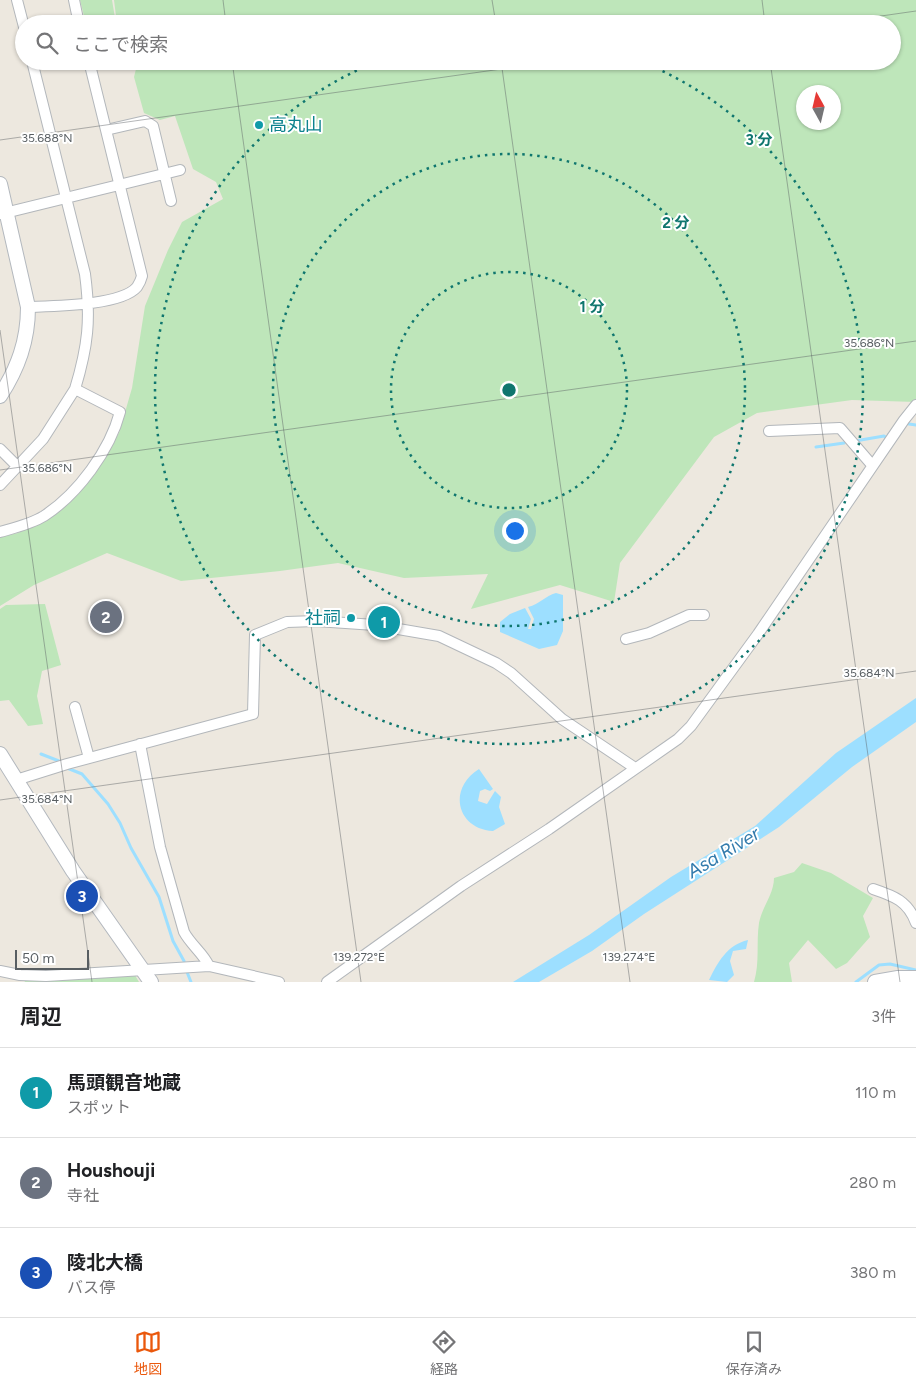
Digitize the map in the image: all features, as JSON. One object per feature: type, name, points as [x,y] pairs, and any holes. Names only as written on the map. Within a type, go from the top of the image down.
[{"type":"street","points":[[17,0],[21,15]]},
{"type":"street","points":[[74,0],[77,15]]},
{"type":"street","points":[[0,485],[43,439],[75,389],[88,338],[89,305],[83,266],[34,70]]},
{"type":"street","points":[[28,307],[89,305],[129,293],[137,287],[142,276],[91,70]]},
{"type":"street","points":[[106,130],[145,121],[153,126],[171,202]]},
{"type":"street","points":[[3,213],[180,170]]},
{"type":"street","points":[[0,184],[3,213],[28,307],[28,326],[23,351],[14,374],[0,396]]},
{"type":"street","points":[[0,532],[43,516],[68,495],[98,458],[116,428],[120,412],[75,389]]},
{"type":"street","points":[[328,982],[462,886],[549,829],[678,739],[706,708],[872,465],[916,405]]},
{"type":"street","points":[[769,431],[840,428],[872,465]]},
{"type":"street","points":[[0,449],[18,467]]},
{"type":"street","points":[[626,639],[649,633],[689,615],[704,615]]},
{"type":"street","points":[[16,780],[89,758],[253,714],[255,635],[286,622],[338,621],[422,631],[462,646],[511,673],[562,719],[635,768]]},
{"type":"street","points":[[76,707],[89,758]]},
{"type":"street","points":[[140,744],[160,847],[184,932],[189,942],[205,957],[209,966]]},
{"type":"street","points":[[0,754],[73,871],[151,982]]},
{"type":"street","points":[[873,889],[895,897],[906,904],[916,923]]},
{"type":"street","points":[[0,971],[20,975],[46,976],[209,966],[279,982]]},
{"type":"street","points":[[875,982],[898,978],[916,978]]},
{"type":"green space","points":[[80,0],[112,0],[114,15],[84,15]]},
{"type":"green space","points":[[114,0],[916,0],[916,402],[852,400],[757,413],[714,437],[620,563],[614,602],[560,585],[471,609],[488,574],[404,578],[338,563],[181,581],[107,553],[34,585],[0,606],[0,537],[18,533],[48,518],[104,458],[119,433],[132,388],[145,306],[168,250],[182,222],[223,199],[216,182],[193,169],[175,116],[160,120],[144,113],[134,77],[136,70],[901,70],[901,15],[116,15]]},
{"type":"green space","points":[[45,604],[61,665],[42,671],[37,696],[43,724],[28,726],[9,700],[0,701],[0,609],[6,605]]},
{"type":"green space","points":[[802,863],[831,873],[873,898],[863,916],[870,937],[847,963],[836,969],[808,940],[789,963],[792,982],[754,982],[757,967],[759,923],[772,890],[774,878],[794,872]]},
{"type":"green space","points":[[133,972],[139,982],[25,982],[24,980],[40,981]]},
{"type":"water","points":[[556,593],[563,595],[563,631],[557,645],[539,649],[500,632],[500,622],[510,614],[525,608],[531,619],[528,629],[531,629],[534,619],[528,607]]},
{"type":"water","name":"Asa River","points":[[916,698],[916,722],[852,767],[779,827],[644,914],[592,951],[539,982],[513,982],[589,935],[671,877],[755,826],[836,753]]},
{"type":"water","points":[[479,769],[493,789],[490,791],[485,789],[480,791],[478,801],[487,804],[495,791],[501,797],[499,807],[505,824],[493,831],[481,829],[471,823],[464,816],[461,807],[460,797],[463,787],[469,777]]},
{"type":"water","points":[[748,940],[746,949],[733,951],[730,961],[734,975],[727,982],[709,980],[724,955],[734,946]]},
{"type":"waterway","points":[[909,424],[916,425]]},
{"type":"waterway","points":[[855,441],[884,436],[887,438],[889,434]]},
{"type":"waterway","points":[[816,447],[844,443]]},
{"type":"waterway","points":[[41,754],[64,763]]},
{"type":"waterway","points":[[67,768],[82,774],[108,804],[120,823],[131,848],[159,897],[173,941],[184,961]]},
{"type":"waterway","points":[[856,982],[879,965],[890,964],[916,970]]},
{"type":"waterway","points":[[187,972],[191,982]]},
{"type":"place","name":"高丸山","points":[[259,125]]},
{"type":"place","name":"Houshouji","points":[[106,617]]},
{"type":"place","name":"社祠","points":[[351,618]]},
{"type":"place","name":"馬頭観音地蔵","points":[[384,622]]},
{"type":"place","name":"陵北大橋","points":[[82,896]]}]
